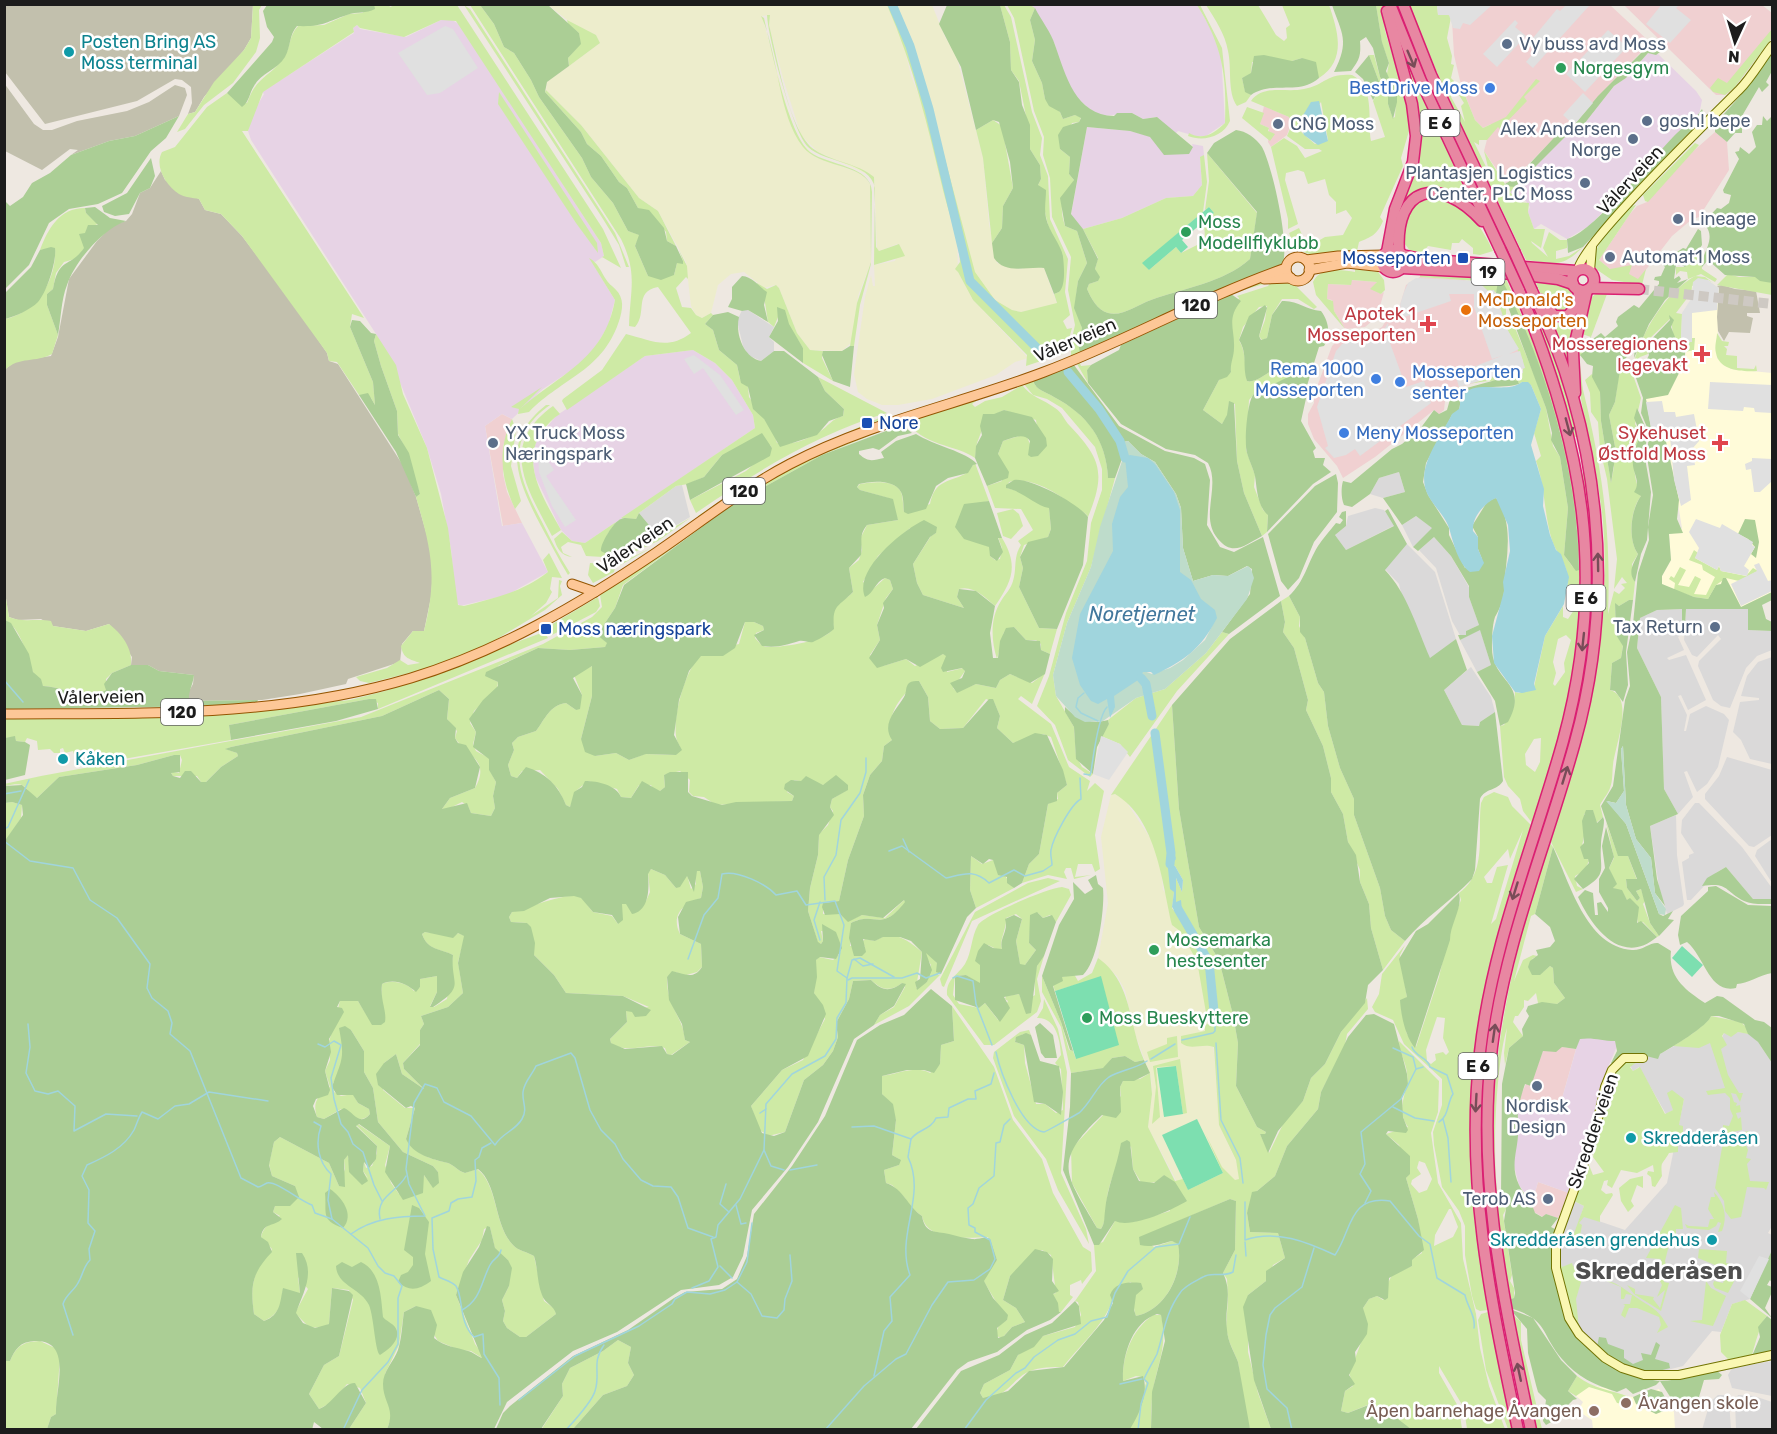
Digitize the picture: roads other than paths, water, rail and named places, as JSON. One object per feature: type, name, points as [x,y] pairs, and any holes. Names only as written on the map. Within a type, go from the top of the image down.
[{"type":"highway","name":"E 6","points":[[1386,4],[1396,52],[1413,104],[1416,136],[1413,162],[1395,209],[1386,253]]},
{"type":"highway","name":"E 6","points":[[1390,4],[1421,81],[1519,290],[1551,371],[1570,435],[1582,500],[1586,557],[1584,628],[1576,684],[1563,741],[1494,969],[1485,1015],[1476,1087],[1474,1154],[1477,1206],[1494,1316],[1518,1430]]},
{"type":"highway","name":"E 6","points":[[1403,4],[1431,75],[1514,251],[1554,346],[1578,420],[1589,464],[1595,514],[1597,615],[1584,707],[1507,966],[1489,1077],[1488,1184],[1506,1314],[1531,1430]]},
{"type":"highway","name":"E 6","points":[[1400,254],[1403,212],[1411,200],[1422,194],[1445,195],[1467,205],[1497,244]]},
{"type":"highway","name":"19","points":[[1386,253],[1420,259],[1577,270],[1592,273],[1618,286]]},
{"type":"highway","points":[[1383,267],[1386,253]]},
{"type":"highway","points":[[1400,254],[1402,268]]},
{"type":"highway","name":"19","points":[[1383,267],[1391,272],[1402,268],[1516,274],[1558,279],[1582,288],[1618,286],[1639,289]]},
{"type":"highway","points":[[1577,270],[1573,276],[1582,288],[1592,273]]},
{"type":"highway","name":"E 6","points":[[1532,291],[1550,313],[1562,317],[1571,314],[1576,308],[1582,288]]},
{"type":"highway","name":"E 6","points":[[1578,420],[1573,352],[1582,288]]},
{"type":"main road","name":"120","points":[[1286,268],[1294,258],[1306,260],[1338,255],[1386,253]]},
{"type":"main road","points":[[1306,260],[1309,270]]},
{"type":"main road","name":"120","points":[[1291,278],[1302,279],[1309,270],[1347,263],[1383,267]]},
{"type":"main road","points":[[1286,268],[1291,278]]},
{"type":"main road","name":"Vålerveien","points":[[4,714],[219,711],[292,704],[338,696],[428,673],[494,647],[595,592],[737,496],[792,463],[873,428],[1009,384],[1078,358],[1286,268]]},
{"type":"main road","name":"Vålerveien","points":[[1253,281],[1291,278]]},
{"type":"main road","points":[[572,584],[595,592]]},
{"type":"street","name":"Vålerveien","points":[[1577,270],[1592,246],[1634,197],[1738,90],[1773,46]]},
{"type":"street","points":[[1592,246],[1592,273]]},
{"type":"street","name":"Skredderveien","points":[[1643,1058],[1626,1058],[1612,1070],[1603,1091],[1594,1132],[1557,1232],[1555,1263],[1569,1318],[1579,1334],[1605,1358],[1622,1368],[1644,1375],[1679,1375],[1773,1355]]},
{"type":"water","points":[[1319,101],[1328,141],[1318,145],[1304,135],[1299,122],[1311,102]]},
{"type":"water","points":[[1528,382],[1531,385],[1541,409],[1531,445],[1544,489],[1543,506],[1550,535],[1556,550],[1561,554],[1569,577],[1564,604],[1545,636],[1534,684],[1536,690],[1522,693],[1515,692],[1494,663],[1492,636],[1504,591],[1503,582],[1510,551],[1508,525],[1496,498],[1477,515],[1473,525],[1473,531],[1478,537],[1478,549],[1484,563],[1479,571],[1470,572],[1459,558],[1445,520],[1429,497],[1424,476],[1430,455],[1452,414],[1459,409],[1462,396],[1475,388],[1515,386]]},
{"type":"water","name":"Noretjernet","points":[[1130,455],[1148,458],[1155,464],[1174,492],[1180,510],[1180,572],[1191,580],[1201,599],[1215,610],[1217,618],[1205,638],[1191,653],[1154,675],[1151,672],[1143,672],[1141,678],[1114,696],[1115,707],[1110,718],[1107,699],[1098,704],[1091,701],[1080,685],[1072,658],[1080,614],[1113,551],[1112,524],[1120,497],[1128,487],[1125,458]]},
{"type":"water","points":[[1170,853],[1175,855],[1176,859],[1171,865],[1175,866],[1183,880],[1182,892],[1176,878],[1176,902],[1181,900],[1183,921],[1172,907],[1174,892],[1170,889],[1167,858]]},
{"type":"waterway","points":[[892,4],[910,46],[929,109],[970,281],[1037,348],[1046,354]]},
{"type":"waterway","points":[[1068,372],[1099,409],[1120,441],[1125,458]]},
{"type":"waterway","points":[[1141,678],[1146,684],[1152,716]]},
{"type":"waterway","points":[[4,680],[23,702]]},
{"type":"waterway","points":[[1084,693],[1078,698],[1076,707],[1081,713],[1098,721]]},
{"type":"waterway","points":[[1084,774],[1090,775],[1099,728],[1107,707]]},
{"type":"waterway","points":[[1155,733],[1171,853],[1170,864]]},
{"type":"waterway","points":[[825,900],[824,877],[836,855],[841,820],[860,793],[866,772],[866,758]]},
{"type":"waterway","points":[[889,851],[902,846],[946,878],[974,874],[989,883],[1014,870],[1025,876],[1043,871],[1052,865],[1052,845],[1072,807],[1081,799],[1080,778]]},
{"type":"waterway","points":[[4,829],[8,827],[29,780]]},
{"type":"waterway","points":[[4,794],[21,791]]},
{"type":"waterway","points":[[903,839],[909,852]]},
{"type":"waterway","points":[[4,841],[30,861],[73,868],[90,900],[117,918],[150,964],[147,988],[152,998],[168,1011],[172,1023],[170,1034],[190,1051],[241,1178],[258,1187],[267,1183],[277,1185],[312,1205],[315,1213],[332,1219]]},
{"type":"waterway","points":[[688,959],[704,915],[718,898],[722,874],[729,873],[759,882],[776,895],[797,891],[806,905],[835,901],[844,925],[837,971],[847,978]]},
{"type":"waterway","points":[[820,902],[814,920],[820,940]]},
{"type":"waterway","points":[[1178,909],[1209,962],[1215,1021]]},
{"type":"waterway","points":[[692,1288],[709,1281],[718,1267],[711,1239],[716,1237],[718,1225],[740,1199],[764,1150],[766,1104],[792,1074],[825,1056],[836,1039],[837,1018],[846,1003],[847,978],[852,960],[860,958],[894,977]]},
{"type":"waterway","points":[[854,959],[863,966],[873,964]]},
{"type":"waterway","points":[[848,980],[852,978],[902,978],[917,973],[926,978],[940,973]]},
{"type":"waterway","points":[[953,978],[957,976],[973,981],[976,1004],[992,1045]]},
{"type":"waterway","points":[[1182,1040],[1213,1033],[1215,1021]]},
{"type":"waterway","points":[[28,1024],[30,1047],[26,1073],[35,1091],[48,1094],[58,1091],[75,1106],[74,1131],[106,1114],[137,1116]]},
{"type":"waterway","points":[[318,1044],[325,1047],[334,1041],[341,1045],[331,1078],[334,1099],[341,1124],[348,1132],[353,1144],[363,1152],[382,1201]]},
{"type":"waterway","points":[[1216,1043],[1221,1120],[1240,1158],[1243,1183]]},
{"type":"waterway","points":[[1151,1059],[1175,1044]]},
{"type":"waterway","points":[[1412,1047],[1430,1067],[1447,1075],[1453,1094],[1445,1116],[1439,1122]]},
{"type":"waterway","points":[[1365,1203],[1371,1191],[1360,1174],[1365,1164],[1361,1132],[1401,1099],[1416,1069],[1413,1057],[1393,1048]]},
{"type":"waterway","points":[[996,1052],[1007,1085],[1020,1110],[1027,1121],[1044,1132],[1079,1113],[1109,1077],[1147,1061]]},
{"type":"waterway","points":[[351,1234],[377,1221],[425,1216],[409,1184],[406,1169],[414,1103],[425,1084],[437,1088],[444,1102],[471,1116],[495,1145],[522,1119],[525,1112],[524,1088],[536,1066],[571,1053],[575,1058],[590,1110],[601,1130],[615,1144],[623,1159],[641,1180],[653,1186],[671,1187],[678,1197],[688,1228],[713,1237]]},
{"type":"waterway","points":[[1416,1069],[1423,1067]]},
{"type":"waterway","points":[[852,1127],[874,1126],[911,1139],[931,1125],[936,1118],[948,1117],[949,1108],[968,1099],[976,1099],[975,1091],[991,1084],[994,1073]]},
{"type":"waterway","points":[[73,1335],[63,1304],[80,1280],[90,1260],[89,1249],[95,1231],[88,1223],[89,1190],[82,1176],[87,1165],[107,1155],[125,1142],[134,1130],[142,1112],[158,1119],[175,1106],[189,1104],[209,1092],[268,1101]]},
{"type":"waterway","points":[[1393,1107],[1415,1118],[1434,1121]]},
{"type":"waterway","points":[[760,1113],[766,1109]]},
{"type":"waterway","points":[[825,1430],[864,1386],[896,1359],[906,1354],[932,1305],[948,1282],[974,1280],[990,1269],[995,1259],[990,1240],[975,1232],[975,1228],[969,1225],[968,1208],[973,1204],[979,1188],[994,1176],[996,1143],[1000,1142],[1004,1125],[1010,1119]]},
{"type":"waterway","points":[[1443,1119],[1448,1138],[1451,1182]]},
{"type":"waterway","points":[[314,1122],[321,1126],[318,1139],[319,1152],[323,1164],[331,1174],[328,1200],[332,1219],[368,1248],[378,1266],[385,1273],[394,1276],[402,1286],[398,1298],[398,1344],[388,1362],[362,1390],[343,1430]]},
{"type":"waterway","points":[[874,1376],[884,1331],[892,1321],[890,1297],[910,1275],[906,1260],[906,1245],[914,1187],[913,1172],[908,1157],[911,1139]]},
{"type":"waterway","points":[[491,1143],[482,1148],[479,1157],[475,1160],[476,1181],[472,1197],[458,1199],[451,1203],[449,1211],[432,1218],[433,1249],[439,1277],[456,1286],[463,1317],[469,1331],[474,1337],[483,1334],[484,1354],[499,1378],[500,1405]]},
{"type":"waterway","points":[[764,1150],[771,1166],[784,1170]]},
{"type":"waterway","points":[[790,1170],[817,1165]]},
{"type":"waterway","points":[[380,1219],[379,1211],[384,1200],[406,1176]]},
{"type":"waterway","points":[[726,1184],[720,1204],[729,1212]]},
{"type":"waterway","points":[[1245,1202],[1245,1240],[1280,1236],[1335,1255],[1359,1209],[1376,1201],[1390,1201],[1419,1236],[1430,1244],[1437,1278],[1465,1295],[1474,1319],[1474,1328]]},
{"type":"waterway","points":[[736,1205],[741,1224],[746,1223]]},
{"type":"waterway","points":[[964,1430],[986,1400],[1016,1373],[1025,1368],[1034,1357],[1058,1340],[1075,1334],[1091,1321],[1107,1317],[1115,1293],[1128,1271],[1156,1247],[1179,1244],[1190,1217]]},
{"type":"waterway","points":[[519,1400],[575,1356],[639,1326],[687,1292],[710,1294],[725,1290],[737,1282],[747,1262],[752,1223]]},
{"type":"waterway","points":[[1245,1242],[1246,1256]]},
{"type":"waterway","points":[[1292,1430],[1287,1408],[1267,1389],[1263,1365],[1266,1335],[1270,1315],[1275,1308],[1302,1287],[1314,1248]]},
{"type":"waterway","points":[[462,1310],[477,1296],[490,1265],[501,1250]]},
{"type":"waterway","points":[[737,1282],[751,1294],[762,1316],[777,1318],[784,1310],[785,1299],[792,1281],[790,1255]]},
{"type":"waterway","points":[[1138,1430],[1141,1404],[1148,1383],[1144,1379],[1157,1354],[1168,1315],[1175,1300],[1184,1288],[1206,1275],[1233,1272],[1236,1255]]},
{"type":"waterway","points":[[720,1266],[732,1278]]},
{"type":"waterway","points":[[566,1430],[593,1395],[597,1385],[598,1357],[604,1345]]},
{"type":"waterway","points":[[1120,1384],[1142,1379]]},
{"type":"tunnel","points":[[1639,289],[1772,304]]},
{"type":"place","name":"Vy buss avd Moss","points":[[1507,44]]},
{"type":"place","name":"Posten Bring AS Moss terminal","points":[[69,52]]},
{"type":"place","name":"Norgesgym","points":[[1561,68]]},
{"type":"place","name":"BestDrive Moss","points":[[1490,88]]},
{"type":"place","name":"gosh! bepe","points":[[1647,121]]},
{"type":"place","name":"CNG Moss","points":[[1278,124]]},
{"type":"place","name":"Alex Andersen Norge","points":[[1633,139]]},
{"type":"place","name":"Plantasjen Logistics Center, PLC Moss","points":[[1585,183]]},
{"type":"place","name":"Lineage","points":[[1678,219]]},
{"type":"place","name":"Moss Modellflyklubb","points":[[1186,232]]},
{"type":"place","name":"Automat1 Moss","points":[[1610,257]]},
{"type":"place","name":"Mosseporten","points":[[1463,258]]},
{"type":"place","name":"McDonald's Mosseporten","points":[[1466,310]]},
{"type":"place","name":"Apotek 1 Mosseporten","points":[[1428,324]]},
{"type":"place","name":"Mosseregionens legevakt","points":[[1702,354]]},
{"type":"place","name":"Rema 1000 Mosseporten","points":[[1376,379]]},
{"type":"place","name":"Mosseporten senter","points":[[1400,382]]},
{"type":"place","name":"Nore","points":[[867,423]]},
{"type":"place","name":"Meny Mosseporten","points":[[1344,433]]},
{"type":"place","name":"YX Truck Moss Næringspark","points":[[493,443]]},
{"type":"place","name":"Sykehuset Østfold Moss","points":[[1720,443]]},
{"type":"place","name":"Tax Return","points":[[1715,627]]},
{"type":"place","name":"Moss næringspark","points":[[546,629]]},
{"type":"place","name":"Kåken","points":[[63,759]]},
{"type":"place","name":"Mossemarka hestesenter","points":[[1154,950]]},
{"type":"place","name":"Moss Bueskyttere","points":[[1087,1018]]},
{"type":"place","name":"Nordisk Design","points":[[1537,1086]]},
{"type":"place","name":"Skredderåsen","points":[[1631,1138]]},
{"type":"place","name":"Terob AS","points":[[1548,1199]]},
{"type":"place","name":"Skredderåsen grendehus","points":[[1712,1240]]},
{"type":"place","name":"Åvangen skole","points":[[1626,1403]]},
{"type":"place","name":"Åpen barnehage Åvangen","points":[[1594,1411]]},
{"type":"district","name":"Skredderåsen","points":[[1659,1271]]}]
